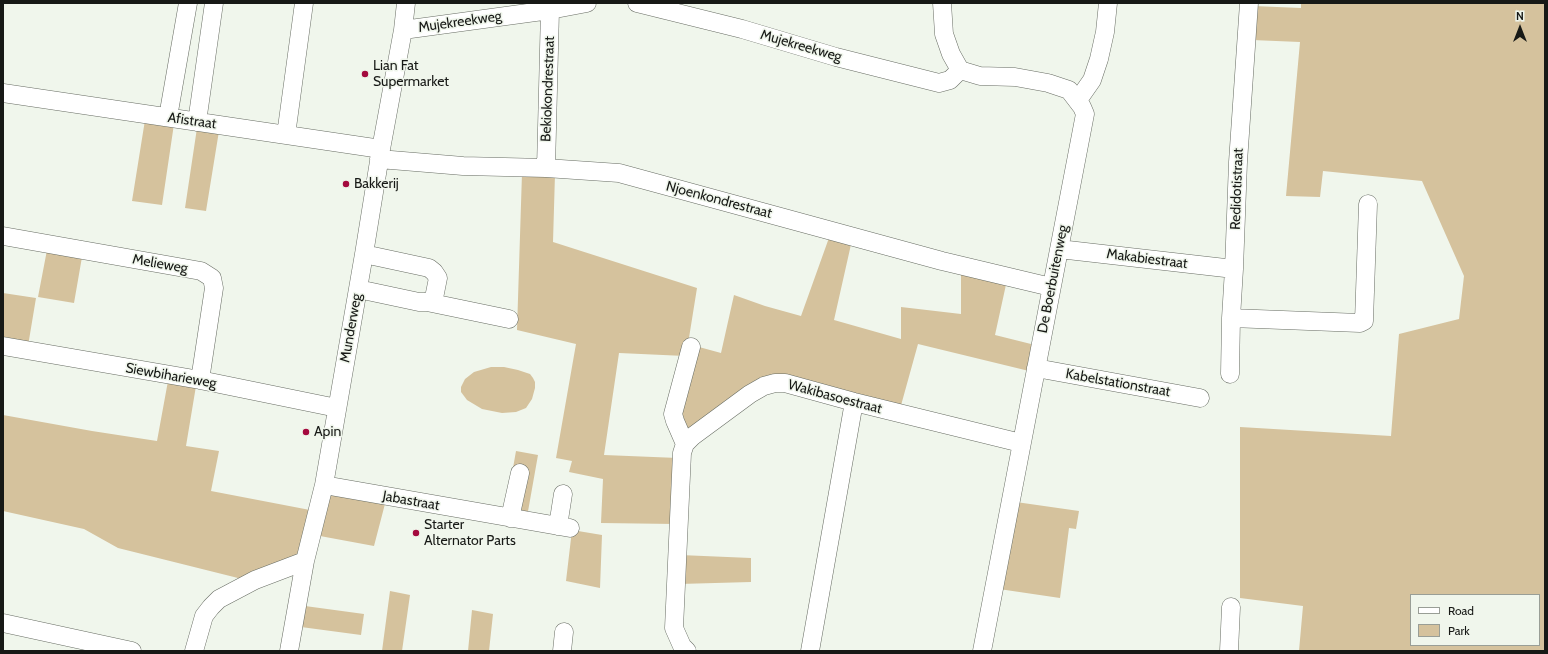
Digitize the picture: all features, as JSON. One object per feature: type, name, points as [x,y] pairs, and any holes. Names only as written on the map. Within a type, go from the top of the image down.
[{"type":"street","points":[[168,118],[188,3]]},
{"type":"street","points":[[197,122],[214,3]]},
{"type":"street","points":[[286,135],[304,3]]},
{"type":"street","name":"Munderweg","points":[[289,651],[305,561],[324,485],[338,408],[380,154],[403,30],[406,3]]},
{"type":"street","name":"Mujekreekweg","points":[[403,30],[550,10],[587,3]]},
{"type":"street","name":"Mujekreekweg","points":[[637,3],[742,29],[836,57],[940,83],[950,80],[960,70]]},
{"type":"street","points":[[942,3],[944,34],[951,54],[960,70],[980,76],[1015,77],[1048,83],[1069,90],[1078,100],[1092,80],[1099,59],[1105,32],[1108,3]]},
{"type":"street","name":"Redidotistraat","points":[[1230,374],[1238,162],[1248,3]]},
{"type":"street","name":"Bekiokondrestraat","points":[[546,168],[550,10]]},
{"type":"street","name":"Afistraat","points":[[3,93],[286,135],[380,154]]},
{"type":"street","name":"De Boerbuitenweg","points":[[982,651],[1085,114],[1078,100]]},
{"type":"street","name":"Njoenkondrestraat","points":[[380,154],[463,166],[546,168],[619,173],[942,261],[1051,287]]},
{"type":"street","points":[[1231,318],[1360,323],[1364,321],[1368,204]]},
{"type":"street","name":"Melieweg","points":[[3,236],[201,271],[212,278],[214,288],[200,380]]},
{"type":"street","name":"Makabiestraat","points":[[1059,249],[1234,269]]},
{"type":"street","points":[[364,254],[429,268],[438,278],[434,298],[428,302]]},
{"type":"street","points":[[358,289],[508,319]]},
{"type":"street","name":"Siewbiharieweg","points":[[3,346],[200,380],[338,408]]},
{"type":"street","points":[[681,649],[674,628],[682,452],[685,444],[673,414],[691,347]]},
{"type":"street","name":"Kabelstationstraat","points":[[1036,368],[1200,398]]},
{"type":"street","name":"Wakibasoestraat","points":[[685,444],[724,411],[764,386],[775,383],[785,383],[854,402],[1021,443]]},
{"type":"street","points":[[810,651],[854,402]]},
{"type":"street","points":[[510,518],[520,473]]},
{"type":"street","name":"Jabastraat","points":[[324,485],[564,527],[563,494]]},
{"type":"street","points":[[194,651],[204,616],[219,599],[255,580],[305,561]]},
{"type":"street","points":[[1229,651],[1231,607]]},
{"type":"street","points":[[3,623],[132,651]]},
{"type":"street","points":[[562,651],[564,632]]},
{"type":"green space","points":[[1301,3],[1545,3],[1545,651],[1299,651],[1303,606],[1240,598],[1240,427],[1391,436],[1399,334],[1459,319],[1464,276],[1422,181],[1323,171],[1320,197],[1286,196],[1300,42],[1252,40],[1253,6],[1301,8]]},
{"type":"green space","points":[[145,120],[174,124],[162,205],[132,201]]},
{"type":"green space","points":[[197,128],[219,131],[206,211],[185,208]]},
{"type":"green space","points":[[522,173],[555,174],[553,242],[697,288],[688,344],[721,353],[734,295],[765,306],[801,316],[830,235],[852,240],[834,320],[901,339],[901,307],[961,314],[961,270],[1007,280],[995,335],[1035,345],[1029,371],[918,344],[900,409],[783,376],[687,432],[675,411],[685,356],[619,353],[604,455],[678,458],[675,524],[601,523],[603,479],[569,472],[572,461],[556,458],[576,344],[517,330]]},
{"type":"green space","points":[[47,250],[82,257],[74,303],[38,297]]},
{"type":"green space","points":[[3,293],[36,298],[28,346],[3,342]]},
{"type":"green space","points":[[491,367],[504,367],[530,374],[535,382],[535,388],[532,399],[526,408],[516,412],[502,413],[482,409],[467,400],[461,392],[461,387],[465,379],[474,372]]},
{"type":"green space","points":[[168,381],[196,386],[186,446],[219,451],[211,491],[310,510],[301,558],[254,582],[118,548],[84,529],[3,511],[3,415],[157,441]]},
{"type":"green space","points":[[516,451],[538,455],[527,517],[505,513]]},
{"type":"green space","points":[[331,492],[386,500],[374,546],[320,536]]},
{"type":"green space","points":[[1016,502],[1079,511],[1076,529],[1069,528],[1060,598],[999,589]]},
{"type":"green space","points":[[572,530],[602,535],[600,588],[566,581]]},
{"type":"green space","points":[[680,555],[751,558],[751,582],[679,584]]},
{"type":"green space","points":[[390,591],[410,595],[402,651],[382,651]]},
{"type":"green space","points":[[305,606],[364,614],[361,635],[301,627]]},
{"type":"green space","points":[[472,610],[493,614],[489,651],[468,651]]},
{"type":"place","name":"Lian Fat Supermarket","points":[[365,74]]},
{"type":"place","name":"Bakkerij","points":[[346,184]]},
{"type":"place","name":"Apin","points":[[306,432]]},
{"type":"place","name":"Starter Alternator Parts","points":[[416,533]]}]
